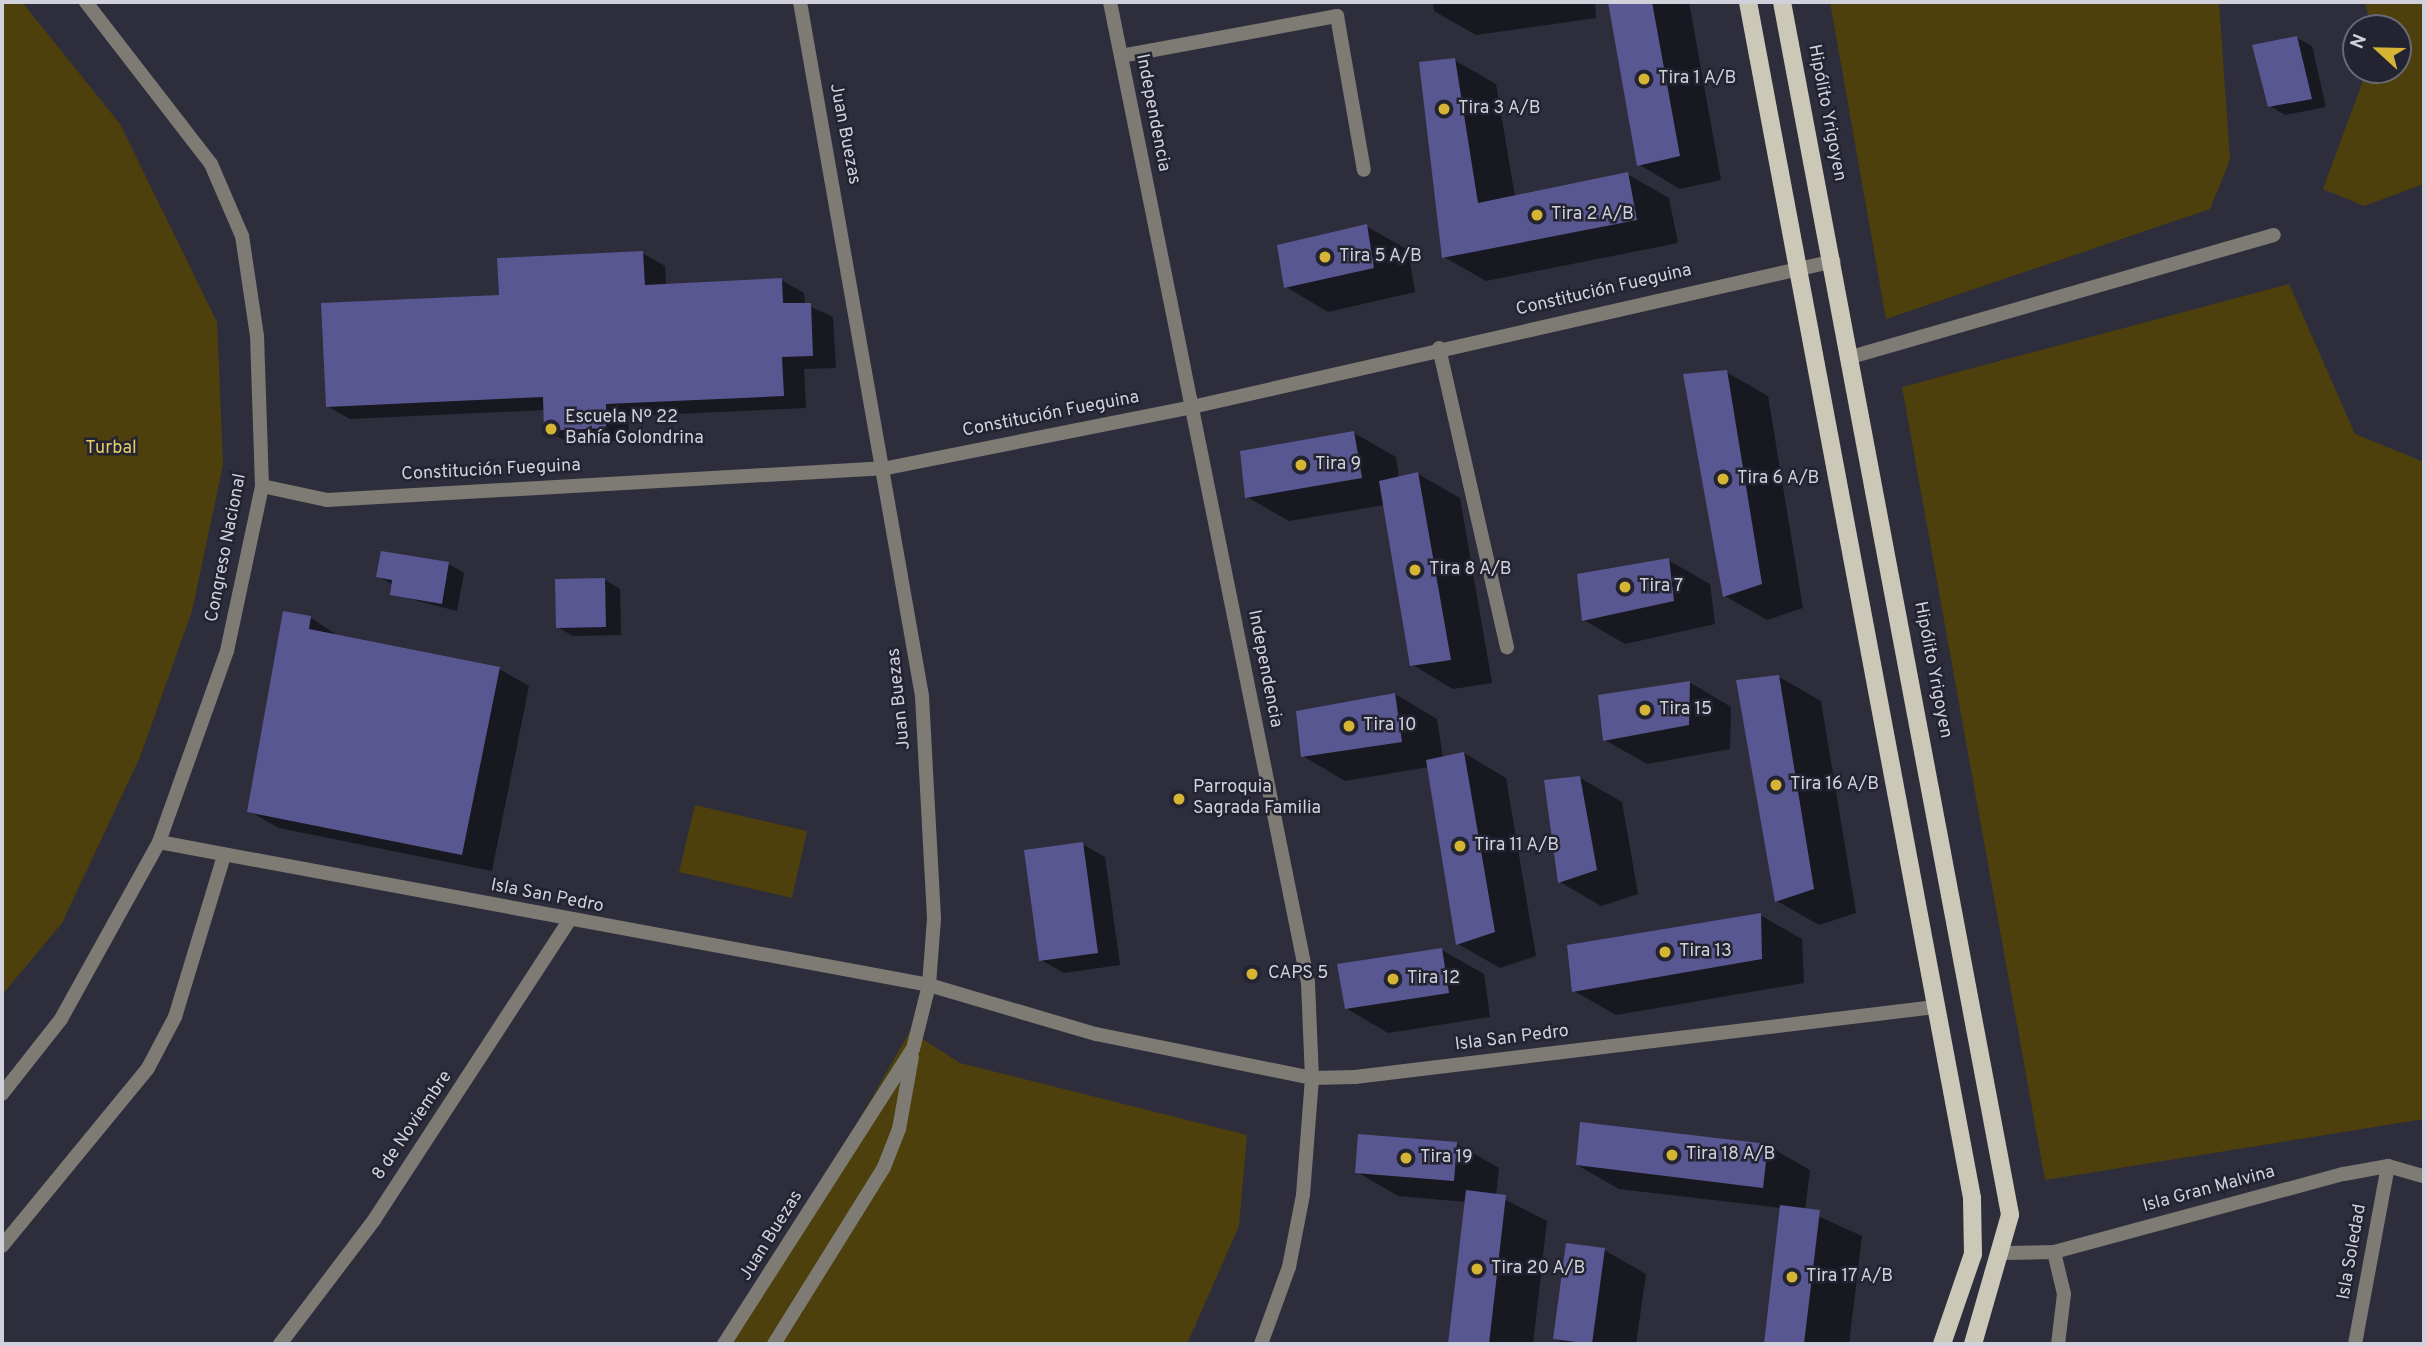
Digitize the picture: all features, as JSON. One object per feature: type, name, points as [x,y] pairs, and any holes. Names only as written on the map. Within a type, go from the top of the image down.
[{"type":"main road","points":[[1748,2],[1800,267],[1972,1198],[1973,1254],[1942,1344]]},
{"type":"main road","name":"Hipólito Yrigoyen","points":[[1782,2],[1834,261],[2010,1215],[2004,1253],[1973,1344]]},
{"type":"street","name":"Congreso Nacional","points":[[2,1094],[61,1019],[159,842],[227,651],[262,486],[257,336],[242,236],[211,164],[86,2]]},
{"type":"street","name":"Juan Buezas","points":[[724,1344],[913,1049],[929,985],[934,918],[922,696],[887,468],[800,2]]},
{"type":"street","name":"Independencia","points":[[1110,2],[1308,983],[1312,1078],[1290,1267],[1261,1344]]},
{"type":"street","points":[[1121,56],[1337,16],[1364,170]]},
{"type":"street","points":[[1851,356],[2274,235]]},
{"type":"street","name":"Constitución Fueguina","points":[[262,486],[327,500],[887,468],[1192,407],[1439,348],[1834,261]]},
{"type":"street","points":[[1439,348],[1507,648]]},
{"type":"street","name":"Isla San Pedro","points":[[159,842],[569,921],[929,985],[1096,1034],[1312,1078],[1935,1007]]},
{"type":"street","points":[[2,1246],[148,1068],[175,1017],[224,856]]},
{"type":"street","name":"8 de Noviembre","points":[[280,1344],[374,1220],[569,921]]},
{"type":"street","points":[[774,1344],[884,1167],[900,1129],[913,1049]]},
{"type":"street","points":[[2388,1166],[2424,1177]]},
{"type":"street","name":"Isla Gran Malvina","points":[[2004,1253],[2054,1252],[2388,1166]]},
{"type":"street","name":"Isla Soledad","points":[[2355,1344],[2388,1166]]},
{"type":"street","points":[[2054,1252],[2064,1294],[2057,1344]]},
{"type":"green space","name":"Turbal","points":[[2,2],[22,2],[120,124],[217,322],[223,465],[192,611],[140,757],[62,923],[2,995]]},
{"type":"green space","points":[[1830,2],[2219,2],[2230,160],[2210,209],[1886,319]]},
{"type":"green space","points":[[2365,2],[2424,2],[2424,184],[2364,206],[2323,189],[2362,84],[2412,84],[2412,14],[2368,14]]},
{"type":"green space","points":[[2289,284],[2355,434],[2424,462],[2424,1119],[2045,1180],[1902,387]]},
{"type":"green space","points":[[695,805],[807,831],[792,898],[679,872]]},
{"type":"green space","points":[[910,1031],[960,1063],[1247,1135],[1239,1226],[1187,1344],[731,1344]]},
{"type":"building","name":"Tira 1 A/B","points":[[1608,2],[1652,2],[1680,156],[1637,166]]},
{"type":"building","points":[[2297,36],[2312,99],[2268,107],[2252,45]]},
{"type":"building","name":"Tira 2 A/B","points":[[1455,58],[1478,203],[1628,172],[1637,220],[1442,258],[1419,62]]},
{"type":"building","name":"Tira 5 A/B","points":[[1367,224],[1374,268],[1284,288],[1277,245]]},
{"type":"building","points":[[643,251],[645,285],[782,278],[783,303],[811,303],[813,356],[782,357],[784,396],[606,404],[606,428],[544,431],[543,397],[326,407],[321,303],[499,295],[497,258]]},
{"type":"building","name":"Tira 6 A/B","points":[[1727,370],[1762,584],[1723,597],[1683,374]]},
{"type":"building","name":"Tira 9","points":[[1354,431],[1362,478],[1245,498],[1240,451]]},
{"type":"building","name":"Tira 8 A/B","points":[[1418,472],[1451,660],[1410,666],[1379,481]]},
{"type":"building","points":[[381,551],[449,562],[442,604],[390,595],[392,580],[376,577]]},
{"type":"building","name":"Tira 7","points":[[1669,558],[1674,601],[1582,621],[1577,574]]},
{"type":"building","points":[[605,578],[606,627],[556,628],[555,579]]},
{"type":"building","points":[[283,611],[311,616],[309,629],[500,667],[462,855],[247,812]]},
{"type":"building","name":"Tira 16 A/B","points":[[1779,675],[1814,889],[1775,902],[1736,680]]},
{"type":"building","name":"Tira 15","points":[[1690,681],[1689,725],[1603,741],[1598,695]]},
{"type":"building","name":"Tira 10","points":[[1395,693],[1402,742],[1301,757],[1296,711]]},
{"type":"building","name":"Tira 11 A/B","points":[[1464,752],[1495,932],[1456,945],[1426,760]]},
{"type":"building","points":[[1580,776],[1597,870],[1558,883],[1544,780]]},
{"type":"building","points":[[1083,842],[1098,953],[1039,961],[1024,850]]},
{"type":"building","name":"Tira 13","points":[[1761,913],[1762,959],[1572,992],[1567,945]]},
{"type":"building","name":"Tira 12","points":[[1442,948],[1449,993],[1345,1009],[1337,964]]},
{"type":"building","name":"Tira 18 A/B","points":[[1580,1122],[1768,1144],[1763,1188],[1576,1165]]},
{"type":"building","name":"Tira 19","points":[[1358,1134],[1457,1142],[1454,1181],[1355,1173]]},
{"type":"building","name":"Tira 20 A/B","points":[[1466,1190],[1506,1195],[1489,1344],[1448,1344]]},
{"type":"building","name":"Tira 17 A/B","points":[[1780,1205],[1820,1210],[1804,1344],[1764,1344]]},
{"type":"building","points":[[1566,1243],[1605,1248],[1592,1344],[1553,1339]]},
{"type":"place","name":"Tira 1 A/B","points":[[1644,79]]},
{"type":"place","name":"Tira 3 A/B","points":[[1444,109]]},
{"type":"place","name":"Tira 2 A/B","points":[[1537,215]]},
{"type":"place","name":"Tira 5 A/B","points":[[1325,257]]},
{"type":"place","name":"Escuela Nº 22 Bahía Golondrina","points":[[551,429]]},
{"type":"place","name":"Tira 9","points":[[1301,465]]},
{"type":"place","name":"Tira 6 A/B","points":[[1723,479]]},
{"type":"place","name":"Tira 8 A/B","points":[[1415,570]]},
{"type":"place","name":"Tira 7","points":[[1625,587]]},
{"type":"place","name":"Tira 15","points":[[1645,710]]},
{"type":"place","name":"Tira 10","points":[[1349,726]]},
{"type":"place","name":"Tira 16 A/B","points":[[1776,785]]},
{"type":"place","name":"Parroquia Sagrada Familia","points":[[1179,799]]},
{"type":"place","name":"Tira 11 A/B","points":[[1460,846]]},
{"type":"place","name":"Tira 13","points":[[1665,952]]},
{"type":"place","name":"CAPS 5","points":[[1252,974]]},
{"type":"place","name":"Tira 12","points":[[1393,979]]},
{"type":"place","name":"Tira 18 A/B","points":[[1672,1155]]},
{"type":"place","name":"Tira 19","points":[[1406,1158]]},
{"type":"place","name":"Tira 20 A/B","points":[[1477,1269]]},
{"type":"place","name":"Tira 17 A/B","points":[[1792,1277]]}]
